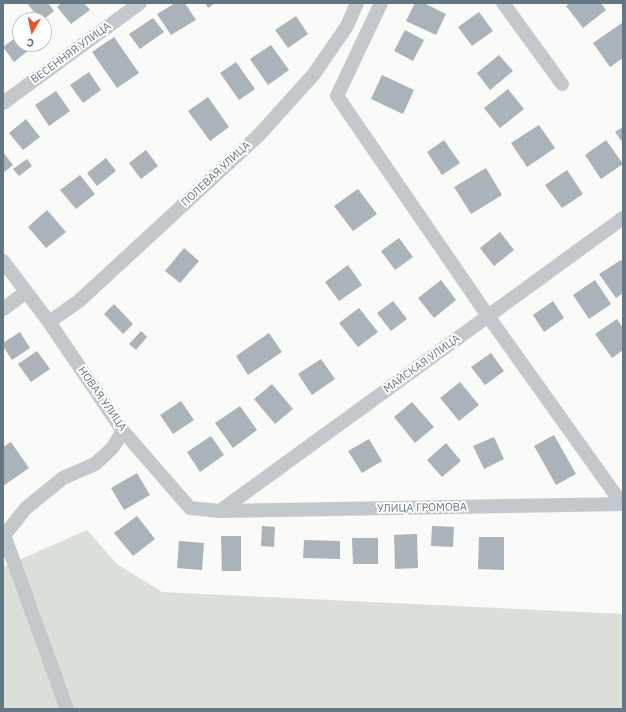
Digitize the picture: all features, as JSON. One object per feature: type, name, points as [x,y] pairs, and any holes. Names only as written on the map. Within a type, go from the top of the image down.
[{"type":"street","name":"ВЕСЕННЯЯ УЛИЦА","points":[[3,103],[140,3]]},
{"type":"street","name":"ПОЛЕВАЯ УЛИЦА","points":[[49,322],[79,301],[259,135],[314,74],[346,26],[357,3]]},
{"type":"street","points":[[380,3],[337,96],[488,316],[623,504]]},
{"type":"street","points":[[504,3],[562,84]]},
{"type":"street","name":"МАЙСКАЯ УЛИЦА","points":[[220,511],[623,218]]},
{"type":"street","name":"НОВАЯ УЛИЦА","points":[[3,261],[49,322],[123,431],[190,508],[220,511]]},
{"type":"street","points":[[3,309],[26,292]]},
{"type":"street","points":[[67,709],[4,536],[26,508],[63,478],[95,464],[112,447],[123,431]]},
{"type":"street","name":"УЛИЦА ГРОМОВА","points":[[220,511],[623,504]]},
{"type":"shaded area","points":[[87,530],[117,564],[162,592],[623,614],[623,709],[3,709],[3,567]]},
{"type":"building","points":[[27,3],[48,3],[54,11],[52,13],[34,12]]},
{"type":"building","points":[[61,3],[84,3],[90,10],[71,24],[57,7]]},
{"type":"building","points":[[175,3],[185,3],[196,20],[171,35],[157,14]]},
{"type":"building","points":[[205,3],[215,3],[208,8]]},
{"type":"building","points":[[415,3],[424,3],[446,14],[436,35],[406,21]]},
{"type":"building","points":[[570,3],[601,3],[606,10],[583,28],[566,6]]},
{"type":"building","points":[[479,12],[493,31],[472,46],[458,27]]},
{"type":"building","points":[[296,16],[308,34],[288,48],[275,30]]},
{"type":"building","points":[[153,18],[164,32],[140,49],[129,34]]},
{"type":"building","points":[[622,23],[623,58],[610,67],[593,43]]},
{"type":"building","points":[[405,30],[424,40],[413,61],[394,51]]},
{"type":"building","points":[[114,37],[139,73],[117,88],[92,52]]},
{"type":"building","points":[[12,40],[12,52],[26,52],[14,62],[3,47]]},
{"type":"building","points":[[271,45],[289,70],[268,85],[250,59]]},
{"type":"building","points":[[499,55],[513,71],[490,90],[477,73]]},
{"type":"building","points":[[236,62],[255,89],[239,100],[220,73]]},
{"type":"building","points":[[89,72],[101,90],[83,103],[70,85]]},
{"type":"building","points":[[382,75],[414,90],[403,114],[371,99]]},
{"type":"building","points":[[508,89],[524,109],[500,128],[484,108]]},
{"type":"building","points":[[56,91],[70,111],[49,126],[35,105]]},
{"type":"building","points":[[208,97],[229,127],[210,141],[188,111]]},
{"type":"building","points":[[26,119],[40,137],[23,150],[9,133]]},
{"type":"building","points":[[539,125],[555,148],[527,167],[511,143]]},
{"type":"building","points":[[623,127],[623,143],[615,132]]},
{"type":"building","points":[[444,140],[460,163],[442,175],[427,152]]},
{"type":"building","points":[[606,140],[623,164],[601,179],[585,155]]},
{"type":"building","points":[[146,150],[158,166],[141,179],[129,163]]},
{"type":"building","points":[[3,152],[13,165],[3,173]]},
{"type":"building","points":[[106,158],[116,171],[97,186],[87,173]]},
{"type":"building","points":[[27,159],[32,166],[19,176],[13,169]]},
{"type":"building","points":[[486,168],[502,195],[471,214],[454,187]]},
{"type":"building","points":[[567,170],[583,194],[562,208],[545,185]]},
{"type":"building","points":[[80,175],[95,194],[76,209],[60,190]]},
{"type":"building","points":[[358,189],[377,214],[353,231],[334,206]]},
{"type":"building","points":[[47,210],[66,232],[46,248],[28,227]]},
{"type":"building","points":[[500,232],[514,250],[494,266],[480,248]]},
{"type":"building","points":[[399,238],[413,257],[395,270],[381,251]]},
{"type":"building","points":[[184,248],[199,261],[180,283],[165,271]]},
{"type":"building","points":[[621,260],[623,263],[623,293],[616,298],[599,274]]},
{"type":"building","points":[[348,265],[362,285],[339,301],[325,282]]},
{"type":"building","points":[[441,280],[456,300],[434,318],[418,298]]},
{"type":"building","points":[[595,280],[611,304],[589,319],[573,295]]},
{"type":"building","points":[[393,301],[407,319],[391,331],[377,313]]},
{"type":"building","points":[[553,301],[564,318],[544,332],[533,315]]},
{"type":"building","points":[[114,304],[133,324],[123,334],[104,314]]},
{"type":"building","points":[[359,308],[378,332],[358,347],[339,323]]},
{"type":"building","points":[[617,319],[623,328],[623,350],[612,358],[595,334]]},
{"type":"building","points":[[141,331],[147,337],[136,350],[129,344]]},
{"type":"building","points":[[20,332],[30,348],[12,360],[3,346],[3,343]]},
{"type":"building","points":[[269,333],[282,352],[248,375],[236,356]]},
{"type":"building","points":[[37,351],[50,369],[31,382],[18,364]]},
{"type":"building","points":[[491,353],[504,371],[485,385],[471,367]]},
{"type":"building","points":[[321,359],[335,379],[312,395],[298,374]]},
{"type":"building","points":[[460,382],[479,405],[459,421],[440,398]]},
{"type":"building","points":[[272,384],[293,409],[275,424],[254,399]]},
{"type":"building","points":[[181,401],[194,420],[173,434],[160,415]]},
{"type":"building","points":[[412,402],[434,427],[415,443],[394,417]]},
{"type":"building","points":[[240,406],[257,430],[233,448],[215,423]]},
{"type":"building","points":[[554,435],[576,474],[556,485],[534,446]]},
{"type":"building","points":[[211,436],[224,455],[200,472],[187,452]]},
{"type":"building","points":[[494,437],[504,459],[484,469],[473,446]]},
{"type":"building","points":[[369,439],[382,461],[362,473],[348,451]]},
{"type":"building","points":[[11,442],[29,468],[3,486],[3,447]]},
{"type":"building","points":[[446,443],[461,461],[442,477],[427,460]]},
{"type":"building","points":[[137,473],[150,495],[124,510],[111,488]]},
{"type":"building","points":[[137,516],[155,539],[133,556],[114,533]]},
{"type":"building","points":[[262,526],[275,527],[274,547],[261,546]]},
{"type":"building","points":[[432,526],[454,527],[453,547],[431,546]]},
{"type":"building","points":[[417,534],[418,568],[395,569],[394,535]]},
{"type":"building","points":[[221,536],[241,536],[241,571],[222,571]]},
{"type":"building","points":[[479,537],[504,537],[504,570],[478,569]]},
{"type":"building","points":[[352,538],[378,538],[378,564],[353,564]]},
{"type":"building","points":[[304,540],[340,541],[340,559],[303,558]]},
{"type":"building","points":[[179,541],[204,543],[202,570],[177,568]]}]
